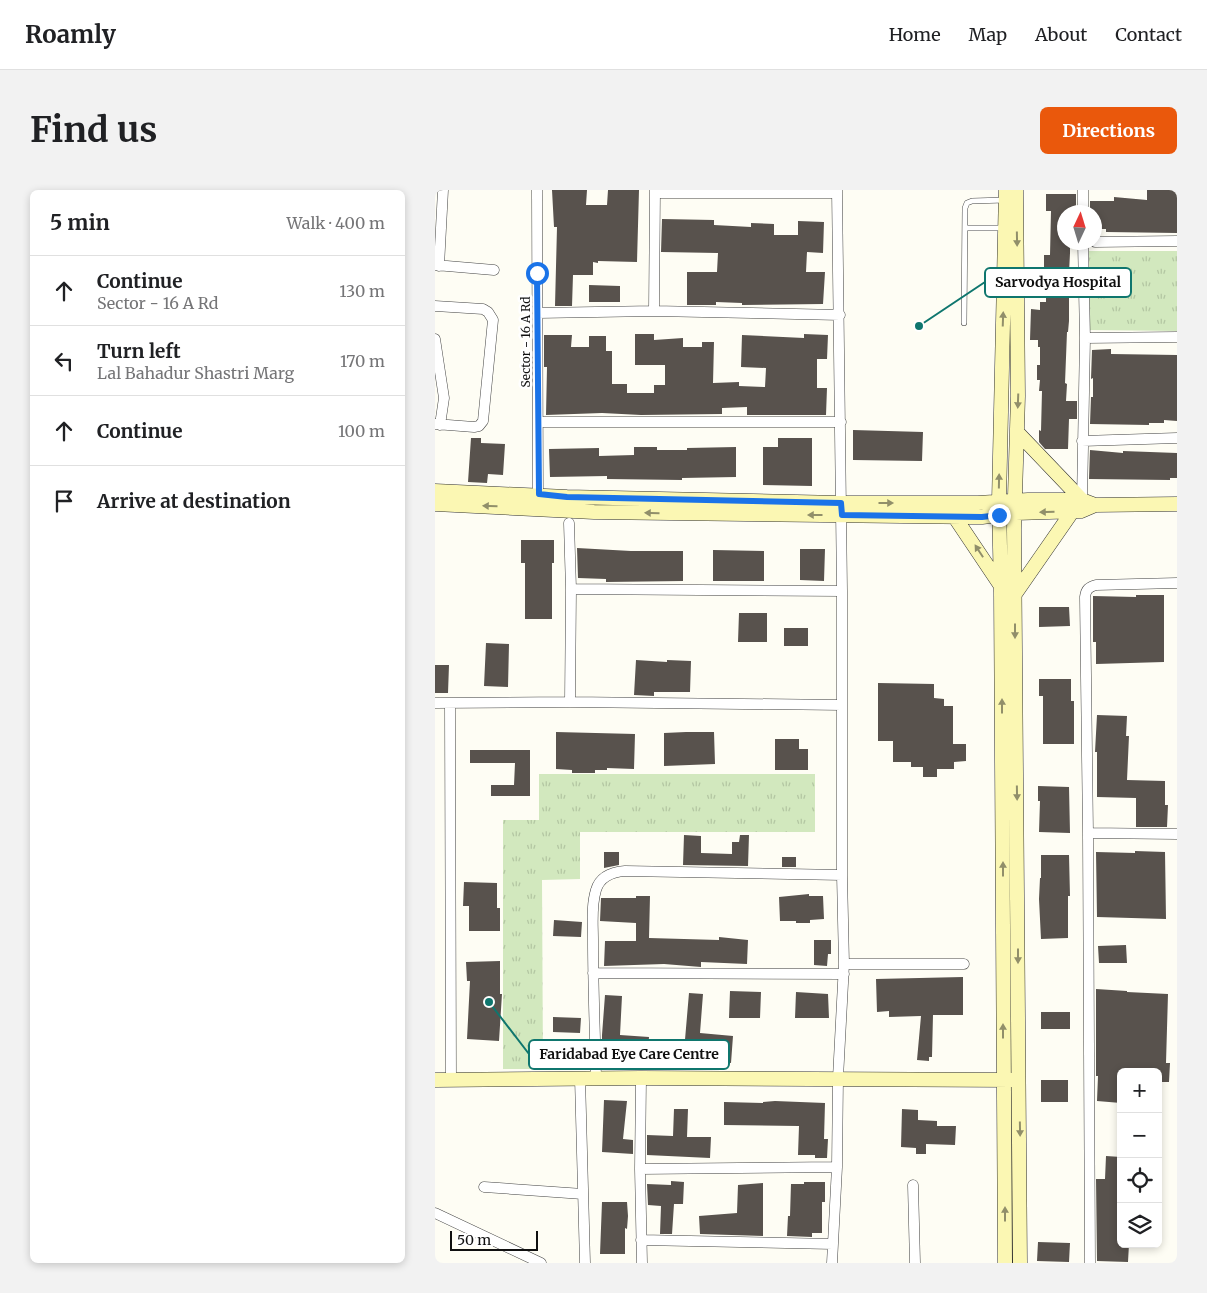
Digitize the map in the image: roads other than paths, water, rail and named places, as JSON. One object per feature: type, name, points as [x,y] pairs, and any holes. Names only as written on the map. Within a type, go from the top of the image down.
[{"type":"street","points":[[443,190],[437,266],[494,270]]},
{"type":"street","name":"Sector - 16 A Rd","points":[[537,190],[538,509]]},
{"type":"street","points":[[1083,190],[1083,205]]},
{"type":"street","points":[[654,311],[655,192],[837,192],[843,591],[842,875],[844,969],[837,1078],[837,1166],[832,1263]]},
{"type":"street","points":[[1005,1263],[999,508],[1006,228],[1009,193]]},
{"type":"street","points":[[1009,193],[1018,396],[1014,507],[1020,1263]]},
{"type":"street","points":[[1102,242],[1177,241]]},
{"type":"street","points":[[1015,594],[1082,507],[1085,338],[1083,250]]},
{"type":"street","points":[[435,306],[483,309],[488,312],[493,320],[483,421],[479,426],[438,424],[444,398],[435,339]]},
{"type":"street","points":[[537,312],[654,311],[840,315]]},
{"type":"street","points":[[1085,338],[1177,337]]},
{"type":"street","points":[[538,422],[841,422]]},
{"type":"street","points":[[1017,432],[1082,507]]},
{"type":"street","points":[[1082,440],[1177,438]]},
{"type":"street","points":[[435,491],[539,494],[567,497],[982,517],[999,508]]},
{"type":"street","points":[[435,504],[593,512],[841,509],[978,503],[999,508],[1177,504]]},
{"type":"street","points":[[954,516],[1001,586]]},
{"type":"street","points":[[569,523],[571,589],[570,702]]},
{"type":"street","points":[[1089,1263],[1089,833],[1086,590],[1097,585],[1177,583]]},
{"type":"street","points":[[571,589],[843,591]]},
{"type":"street","points":[[435,703],[570,702],[842,705]]},
{"type":"street","points":[[449,703],[451,1080]]},
{"type":"street","points":[[1002,768],[1017,768]]},
{"type":"street","points":[[1089,833],[1177,834]]},
{"type":"street","points":[[596,1078],[593,905],[596,889],[603,878],[612,872],[625,871],[842,875]]},
{"type":"street","points":[[1003,899],[1018,898]]},
{"type":"street","points":[[593,973],[844,969],[964,964]]},
{"type":"street","points":[[580,1078],[585,1263]]},
{"type":"street","points":[[641,1078],[639,1169],[642,1263]]},
{"type":"street","points":[[435,1080],[837,1078],[1018,1081]]},
{"type":"street","points":[[639,1169],[837,1166]]},
{"type":"street","points":[[1005,1175],[1020,1175]]},
{"type":"street","points":[[913,1185],[915,1263]]},
{"type":"street","points":[[484,1187],[583,1194]]},
{"type":"street","points":[[435,1213],[541,1263]]},
{"type":"street","points":[[641,1240],[833,1244]]},
{"type":"lane","points":[[964,323],[965,208],[967,203],[972,201],[1009,193]]},
{"type":"lane","points":[[965,228],[1006,228]]},
{"type":"place","name":"Sarvodya Hospital","points":[[919,326]]},
{"type":"place","name":"Faridabad Eye Care Centre","points":[[489,1002]]}]
